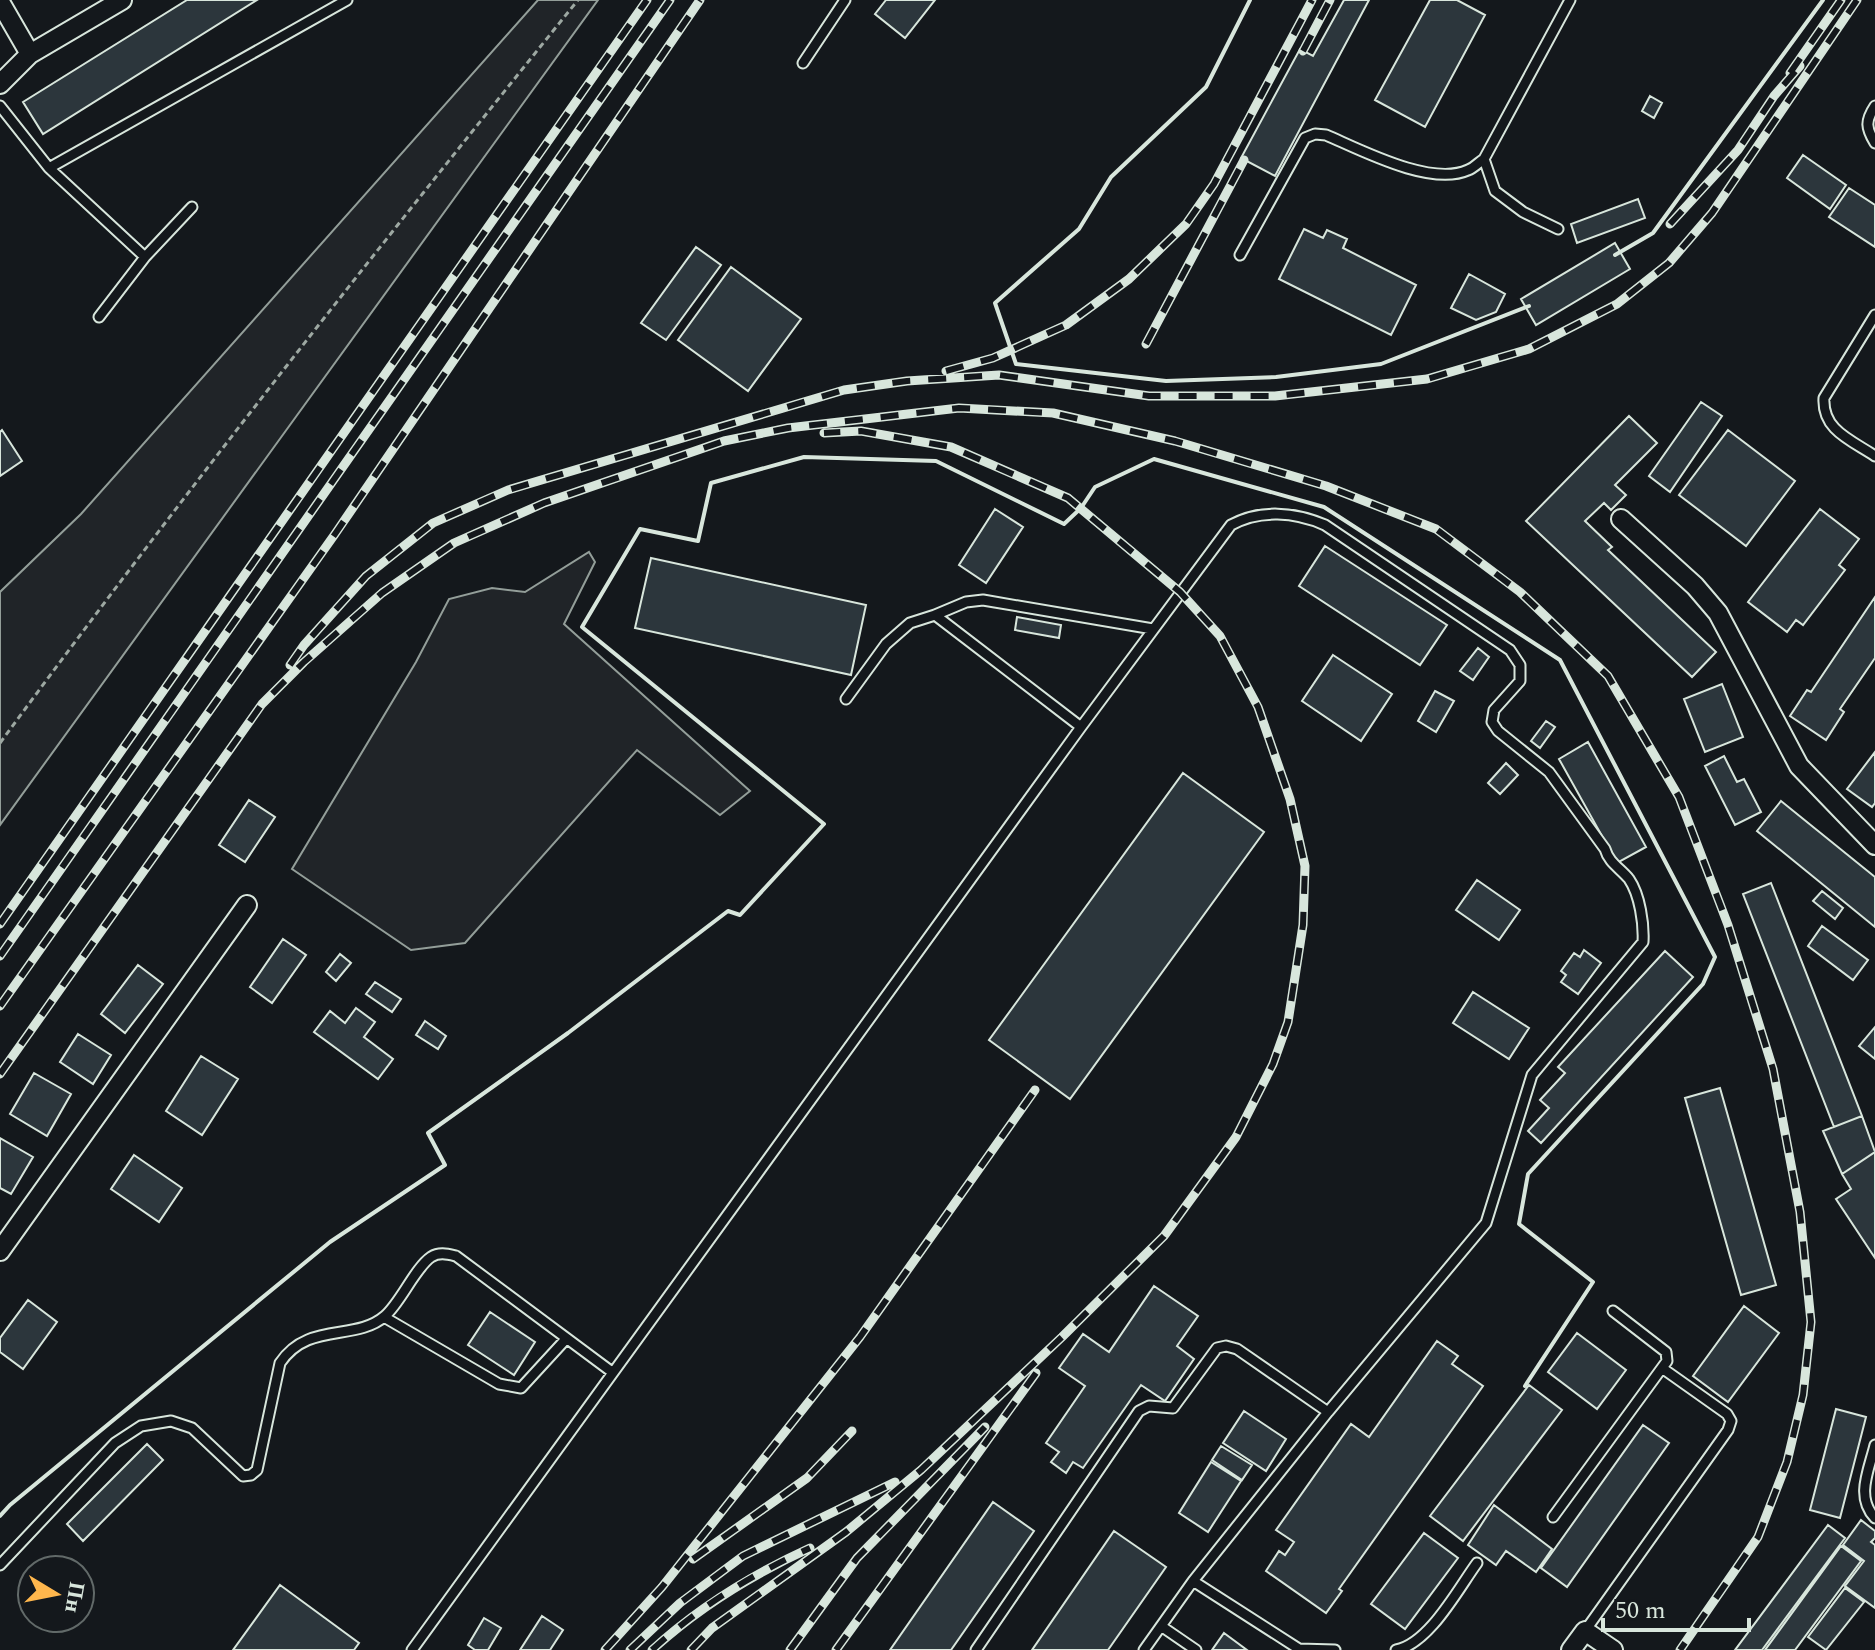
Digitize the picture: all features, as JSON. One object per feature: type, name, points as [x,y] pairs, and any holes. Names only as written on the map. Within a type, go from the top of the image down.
[{"type":"street","points":[[0,84],[30,54],[122,0]]},
{"type":"street","points":[[0,2],[30,54]]},
{"type":"street","points":[[1621,519],[1695,586],[1718,613],[1799,766],[1875,845]]},
{"type":"street","points":[[0,1251],[247,905]]},
{"type":"street","points":[[1571,1650],[1585,1631],[1613,1650]]},
{"type":"lane","points":[[49,168],[347,0]]},
{"type":"lane","points":[[803,63],[845,0]]},
{"type":"lane","points":[[1240,255],[1305,138],[1315,134],[1326,135],[1411,170],[1447,173],[1468,170],[1484,159],[1570,0]]},
{"type":"lane","points":[[0,106],[49,168],[145,257]]},
{"type":"lane","points":[[1875,106],[1867,118],[1868,131],[1875,143]]},
{"type":"lane","points":[[1484,159],[1495,191],[1523,212],[1558,229]]},
{"type":"lane","points":[[99,317],[145,257],[192,207]]},
{"type":"lane","points":[[1875,315],[1824,398],[1823,413],[1830,425],[1875,456]]},
{"type":"lane","points":[[412,1650],[1231,525],[1246,517],[1263,514],[1300,517],[1325,525],[1510,650],[1520,665],[1520,681],[1494,710],[1492,722],[1498,731],[1549,772],[1605,849],[1607,857],[1629,880],[1637,899],[1643,942],[1532,1075],[1486,1223],[1328,1412],[1193,1581],[1144,1650]]},
{"type":"lane","points":[[846,699],[886,644],[910,623],[966,602],[983,600],[1153,629]]},
{"type":"lane","points":[[935,615],[1081,727]]},
{"type":"lane","points":[[0,1565],[115,1443],[141,1426],[171,1421],[192,1428],[243,1476],[251,1475],[257,1470],[280,1363],[289,1350],[306,1340],[361,1327],[384,1317],[431,1257],[444,1253],[456,1256],[612,1372]]},
{"type":"lane","points":[[1553,1517],[1667,1361],[1666,1352],[1613,1311]]},
{"type":"lane","points":[[384,1317],[499,1384],[521,1388],[566,1339]]},
{"type":"lane","points":[[976,1650],[1139,1411],[1149,1406],[1173,1408],[1217,1348],[1226,1346],[1237,1349],[1328,1412]]},
{"type":"lane","points":[[1585,1631],[1720,1443],[1731,1421],[1727,1414],[1662,1368]]},
{"type":"lane","points":[[1875,1445],[1864,1500],[1875,1518]]},
{"type":"lane","points":[[1396,1650],[1407,1648],[1423,1636],[1477,1563]]},
{"type":"lane","points":[[1193,1581],[1299,1649],[1335,1650]]},
{"type":"lane","points":[[1161,1626],[1196,1650]]},
{"type":"path","points":[[0,743],[86,626],[371,256],[578,0]]},
{"type":"shaded area","points":[[538,0],[598,0],[0,825],[0,592],[81,514]]},
{"type":"shaded area","points":[[589,552],[595,562],[564,624],[750,791],[720,815],[637,750],[465,943],[411,950],[292,869],[416,662],[449,599],[492,588],[525,592]]},
{"type":"building","points":[[187,0],[257,0],[43,134],[23,102]]},
{"type":"building","points":[[886,0],[935,0],[905,38],[875,14]]},
{"type":"building","points":[[1344,0],[1369,0],[1275,176],[1241,158],[1300,49],[1313,56]]},
{"type":"building","points":[[1430,0],[1457,0],[1485,15],[1425,127],[1375,100]]},
{"type":"building","points":[[1650,96],[1662,103],[1654,118],[1642,111]]},
{"type":"building","points":[[1803,155],[1846,185],[1830,209],[1787,178]]},
{"type":"building","points":[[1849,188],[1875,205],[1875,247],[1829,217]]},
{"type":"building","points":[[1638,199],[1645,218],[1577,243],[1571,224]]},
{"type":"building","points":[[1304,229],[1323,238],[1327,230],[1347,239],[1343,248],[1416,285],[1391,335],[1279,279]]},
{"type":"building","points":[[1615,243],[1630,269],[1536,325],[1521,299]]},
{"type":"building","points":[[696,247],[721,265],[666,340],[641,323]]},
{"type":"building","points":[[731,267],[801,319],[748,391],[678,340]]},
{"type":"building","points":[[1469,274],[1505,294],[1496,312],[1476,320],[1451,308]]},
{"type":"building","points":[[1701,402],[1722,416],[1670,492],[1649,476]]},
{"type":"building","points":[[1629,416],[1657,443],[1615,485],[1626,495],[1611,510],[1604,503],[1585,521],[1612,547],[1608,550],[1716,652],[1692,677],[1526,521]]},
{"type":"building","points":[[2,430],[22,461],[0,476],[0,432]]},
{"type":"building","points":[[1728,430],[1795,481],[1746,546],[1679,495]]},
{"type":"building","points":[[995,509],[1023,527],[986,583],[959,565]]},
{"type":"building","points":[[1820,509],[1859,539],[1839,565],[1845,570],[1803,625],[1796,620],[1787,632],[1748,602]]},
{"type":"building","points":[[1325,546],[1447,625],[1420,665],[1299,586]]},
{"type":"building","points":[[651,558],[866,605],[851,675],[635,628]]},
{"type":"building","points":[[1875,597],[1875,658],[1840,709],[1844,712],[1826,740],[1790,716],[1807,690],[1811,692]]},
{"type":"building","points":[[1017,617],[1061,625],[1059,638],[1015,630]]},
{"type":"building","points":[[1478,648],[1489,657],[1473,680],[1460,671]]},
{"type":"building","points":[[1333,655],[1392,694],[1361,741],[1302,701]]},
{"type":"building","points":[[1722,684],[1743,737],[1705,752],[1684,699]]},
{"type":"building","points":[[1435,691],[1454,701],[1436,732],[1418,721]]},
{"type":"building","points":[[1546,721],[1555,727],[1540,748],[1531,741]]},
{"type":"building","points":[[1588,742],[1646,847],[1617,863],[1559,759]]},
{"type":"building","points":[[1875,752],[1875,803],[1872,807],[1847,789]]},
{"type":"building","points":[[1724,756],[1737,782],[1744,779],[1761,812],[1735,825],[1705,766]]},
{"type":"building","points":[[1506,763],[1518,775],[1500,794],[1488,783]]},
{"type":"building","points":[[1183,773],[1264,832],[1070,1099],[989,1040]]},
{"type":"building","points":[[249,800],[275,817],[245,862],[219,845]]},
{"type":"building","points":[[1781,801],[1875,877],[1875,927],[1757,831]]},
{"type":"building","points":[[1477,880],[1520,910],[1499,940],[1456,910]]},
{"type":"building","points":[[1771,883],[1862,1116],[1834,1127],[1743,894]]},
{"type":"building","points":[[1822,891],[1843,908],[1835,919],[1813,901]]},
{"type":"building","points":[[1822,926],[1868,960],[1853,980],[1808,946]]},
{"type":"building","points":[[283,939],[306,955],[272,1003],[250,987]]},
{"type":"building","points":[[1584,950],[1601,963],[1578,994],[1561,982],[1566,975],[1561,971],[1574,953],[1580,957]]},
{"type":"building","points":[[1665,951],[1693,977],[1541,1143],[1528,1131],[1549,1108],[1540,1100],[1565,1073],[1558,1067]]},
{"type":"building","points":[[340,954],[351,963],[336,981],[326,972]]},
{"type":"building","points":[[138,965],[163,984],[125,1033],[101,1014]]},
{"type":"building","points":[[375,982],[401,999],[392,1012],[366,994]]},
{"type":"building","points":[[1473,992],[1529,1028],[1509,1059],[1453,1023]]},
{"type":"building","points":[[356,1008],[375,1022],[364,1037],[393,1059],[378,1079],[314,1032],[330,1011],[345,1023]]},
{"type":"building","points":[[425,1021],[446,1036],[438,1049],[416,1035]]},
{"type":"building","points":[[1875,1027],[1875,1059],[1859,1046]]},
{"type":"building","points":[[78,1034],[111,1055],[93,1084],[60,1062]]},
{"type":"building","points":[[201,1056],[238,1079],[202,1135],[166,1111]]},
{"type":"building","points":[[34,1073],[71,1094],[47,1136],[10,1114]]},
{"type":"building","points":[[1720,1088],[1776,1285],[1741,1295],[1685,1098]]},
{"type":"building","points":[[1862,1116],[1875,1152],[1842,1174],[1823,1131]]},
{"type":"building","points":[[0,1138],[33,1157],[11,1194],[0,1188]]},
{"type":"building","points":[[1875,1152],[1875,1258],[1836,1199],[1851,1189],[1842,1174]]},
{"type":"building","points":[[134,1155],[182,1188],[159,1222],[111,1189]]},
{"type":"building","points":[[1154,1286],[1198,1316],[1177,1346],[1194,1359],[1165,1401],[1141,1385],[1083,1468],[1073,1462],[1066,1473],[1051,1462],[1059,1452],[1046,1443],[1085,1386],[1059,1368],[1083,1334],[1109,1352]]},
{"type":"building","points":[[28,1300],[57,1322],[23,1369],[0,1352],[0,1338]]},
{"type":"building","points":[[1744,1306],[1779,1333],[1728,1402],[1693,1376]]},
{"type":"building","points":[[490,1312],[535,1342],[514,1375],[468,1345]]},
{"type":"building","points":[[1577,1333],[1626,1370],[1597,1409],[1548,1372]]},
{"type":"building","points":[[1437,1341],[1458,1356],[1452,1364],[1483,1386],[1339,1589],[1342,1591],[1326,1613],[1266,1571],[1279,1551],[1285,1555],[1294,1542],[1276,1530],[1351,1424],[1369,1437]]},
{"type":"building","points":[[1529,1385],[1562,1410],[1463,1541],[1430,1516]]},
{"type":"building","points":[[1836,1409],[1866,1417],[1840,1518],[1810,1510]]},
{"type":"building","points":[[1244,1411],[1286,1439],[1266,1471],[1223,1443]]},
{"type":"building","points":[[1643,1425],[1669,1443],[1567,1587],[1541,1568]]},
{"type":"building","points":[[147,1444],[163,1460],[83,1541],[67,1524]]},
{"type":"building","points":[[1221,1446],[1252,1465],[1242,1480],[1212,1460]]},
{"type":"building","points":[[1211,1462],[1241,1481],[1208,1532],[1179,1513]]},
{"type":"building","points":[[993,1502],[1034,1531],[951,1650],[890,1650]]},
{"type":"building","points":[[1494,1505],[1552,1549],[1536,1572],[1506,1551],[1496,1565],[1468,1545]]},
{"type":"building","points":[[1861,1520],[1875,1531],[1871,1542],[1875,1545],[1875,1608],[1845,1586],[1864,1561],[1843,1545]]},
{"type":"building","points":[[1828,1525],[1845,1538],[1762,1650],[1735,1650]]},
{"type":"building","points":[[1114,1531],[1166,1567],[1108,1650],[1032,1650]]},
{"type":"building","points":[[1424,1533],[1458,1558],[1405,1629],[1371,1604]]},
{"type":"building","points":[[1841,1546],[1861,1561],[1795,1650],[1765,1650]]},
{"type":"building","points":[[280,1585],[359,1643],[354,1650],[233,1650]]},
{"type":"building","points":[[1845,1588],[1864,1602],[1826,1650],[1808,1637]]},
{"type":"building","points":[[542,1616],[563,1630],[550,1650],[520,1650]]},
{"type":"building","points":[[484,1618],[501,1628],[488,1650],[475,1650],[468,1645]]},
{"type":"building","points":[[1224,1633],[1247,1650],[1212,1650]]},
{"type":"railway","points":[[0,924],[647,0]]},
{"type":"railway","points":[[0,956],[670,0]]},
{"type":"railway","points":[[0,1006],[335,534],[700,0]]},
{"type":"railway","points":[[946,371],[993,358],[1066,325],[1129,279],[1186,224],[1214,184],[1312,0]]},
{"type":"railway","points":[[1303,51],[1330,0]]},
{"type":"railway","points":[[1790,73],[1841,0]]},
{"type":"railway","points":[[290,665],[366,576],[433,523],[508,490],[844,390],[907,381],[999,375],[1149,396],[1275,396],[1427,379],[1529,349],[1617,304],[1669,263],[1712,213],[1857,0]]},
{"type":"railway","points":[[1670,224],[1738,150],[1774,96],[1800,66]]},
{"type":"railway","points":[[1146,344],[1244,160]]},
{"type":"railway","points":[[0,1074],[262,704],[382,593],[454,543],[544,503],[724,441],[788,428],[959,408],[1053,413],[1175,441],[1326,486],[1436,529],[1520,592],[1608,676],[1679,797],[1728,925],[1773,1069],[1800,1212],[1811,1322],[1803,1395],[1787,1462],[1758,1537],[1680,1650]]},
{"type":"railway","points":[[691,1650],[712,1628],[846,1532],[921,1470],[1164,1236],[1236,1137],[1273,1064],[1288,1022],[1303,925],[1305,866],[1290,799],[1258,707],[1220,636],[1180,592],[1068,498],[951,447],[861,431],[824,433]]},
{"type":"railway","points":[[605,1650],[662,1587],[860,1337],[1035,1090]]},
{"type":"railway","points":[[836,1650],[1036,1373]]},
{"type":"railway","points":[[790,1650],[857,1558],[985,1427]]},
{"type":"railway","points":[[693,1559],[807,1478],[852,1431]]},
{"type":"railway","points":[[630,1650],[680,1603],[743,1556],[895,1482]]},
{"type":"railway","points":[[652,1650],[727,1593],[810,1548]]},
{"type":"wall","points":[[1250,0],[1206,87],[1111,177],[1079,229],[995,303],[1016,364],[1166,381],[1276,377],[1381,364],[1529,306]]},
{"type":"wall","points":[[1615,255],[1653,233],[1823,0]]},
{"type":"wall","points":[[0,1516],[330,1242],[445,1165],[428,1133],[568,1033],[728,911],[740,915],[824,824],[582,627],[640,529],[698,541],[711,483],[804,457],[936,461],[1064,524],[1081,508],[1095,487],[1154,459],[1324,507],[1560,660],[1715,957],[1703,984],[1528,1174],[1519,1224],[1593,1282],[1525,1386]]}]
